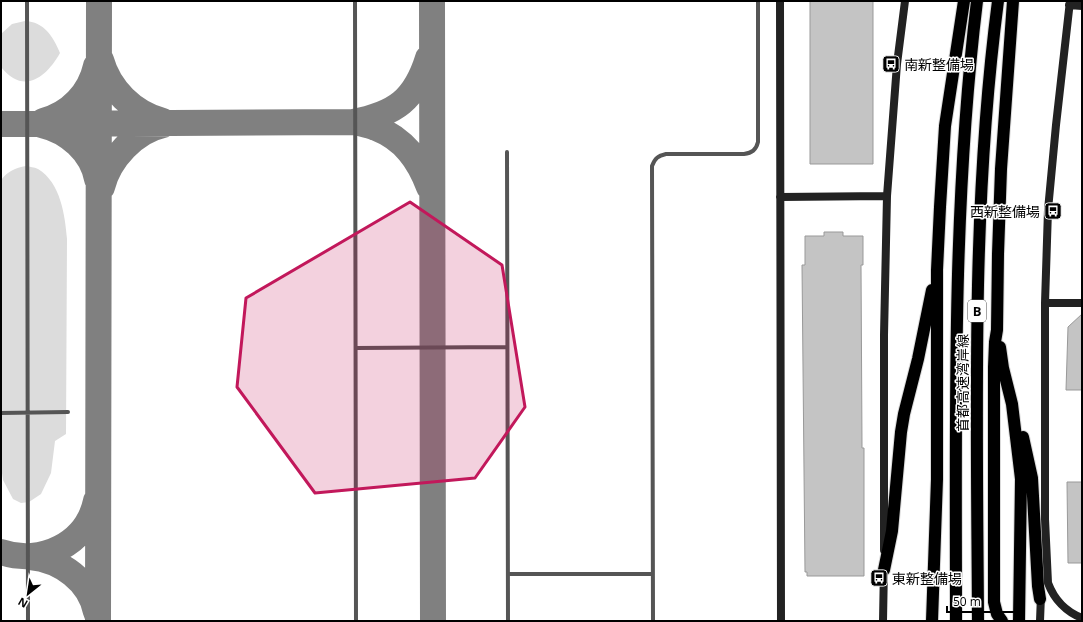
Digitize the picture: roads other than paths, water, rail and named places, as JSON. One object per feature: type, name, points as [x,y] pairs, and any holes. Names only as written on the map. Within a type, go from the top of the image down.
[{"type":"highway","points":[[932,621],[938,450],[936,270],[945,126],[964,1]]},
{"type":"highway","name":"首都高速湾岸線","points":[[956,621],[956,331],[958,243],[969,68],[977,1]]},
{"type":"highway","name":"首都高速湾岸線","points":[[978,621],[977,331],[979,251],[986,110],[998,1]]},
{"type":"highway","points":[[1002,621],[997,614],[994,602],[994,367],[997,330],[1001,169],[1014,1]]},
{"type":"highway","points":[[884,570],[892,532],[900,432],[918,359],[936,270]]},
{"type":"highway","points":[[997,330],[1003,368],[1012,404],[1021,479],[1019,621]]},
{"type":"highway","points":[[1012,404],[1020,424],[1032,478],[1040,599]]},
{"type":"street","points":[[780,1],[781,621]]},
{"type":"street","points":[[883,621],[884,335],[887,196],[897,64],[905,1]]},
{"type":"street","points":[[1082,6],[1070,3],[1048,210],[1045,303],[1045,519],[1048,577],[1054,597],[1067,610],[1082,618]]},
{"type":"street","points":[[780,198],[887,196]]},
{"type":"street","points":[[1045,303],[1082,304]]},
{"type":"street","points":[[1040,621],[1045,519]]},
{"type":"street","points":[[879,621],[884,609]]},
{"type":"lane","points":[[27,1],[28,621]]},
{"type":"lane","points":[[355,1],[356,621]]},
{"type":"lane","points":[[652,621],[652,166],[656,158],[666,154],[744,154],[753,152],[757,147],[758,1]]},
{"type":"lane","points":[[507,152],[508,621]]},
{"type":"lane","points":[[356,348],[507,347]]},
{"type":"lane","points":[[1,413],[68,412]]},
{"type":"lane","points":[[508,574],[652,574]]},
{"type":"place","name":"南新整備場","points":[[891,64]]},
{"type":"place","name":"西新整備場","points":[[1053,211]]},
{"type":"place","name":"東新整備場","points":[[879,578]]}]
